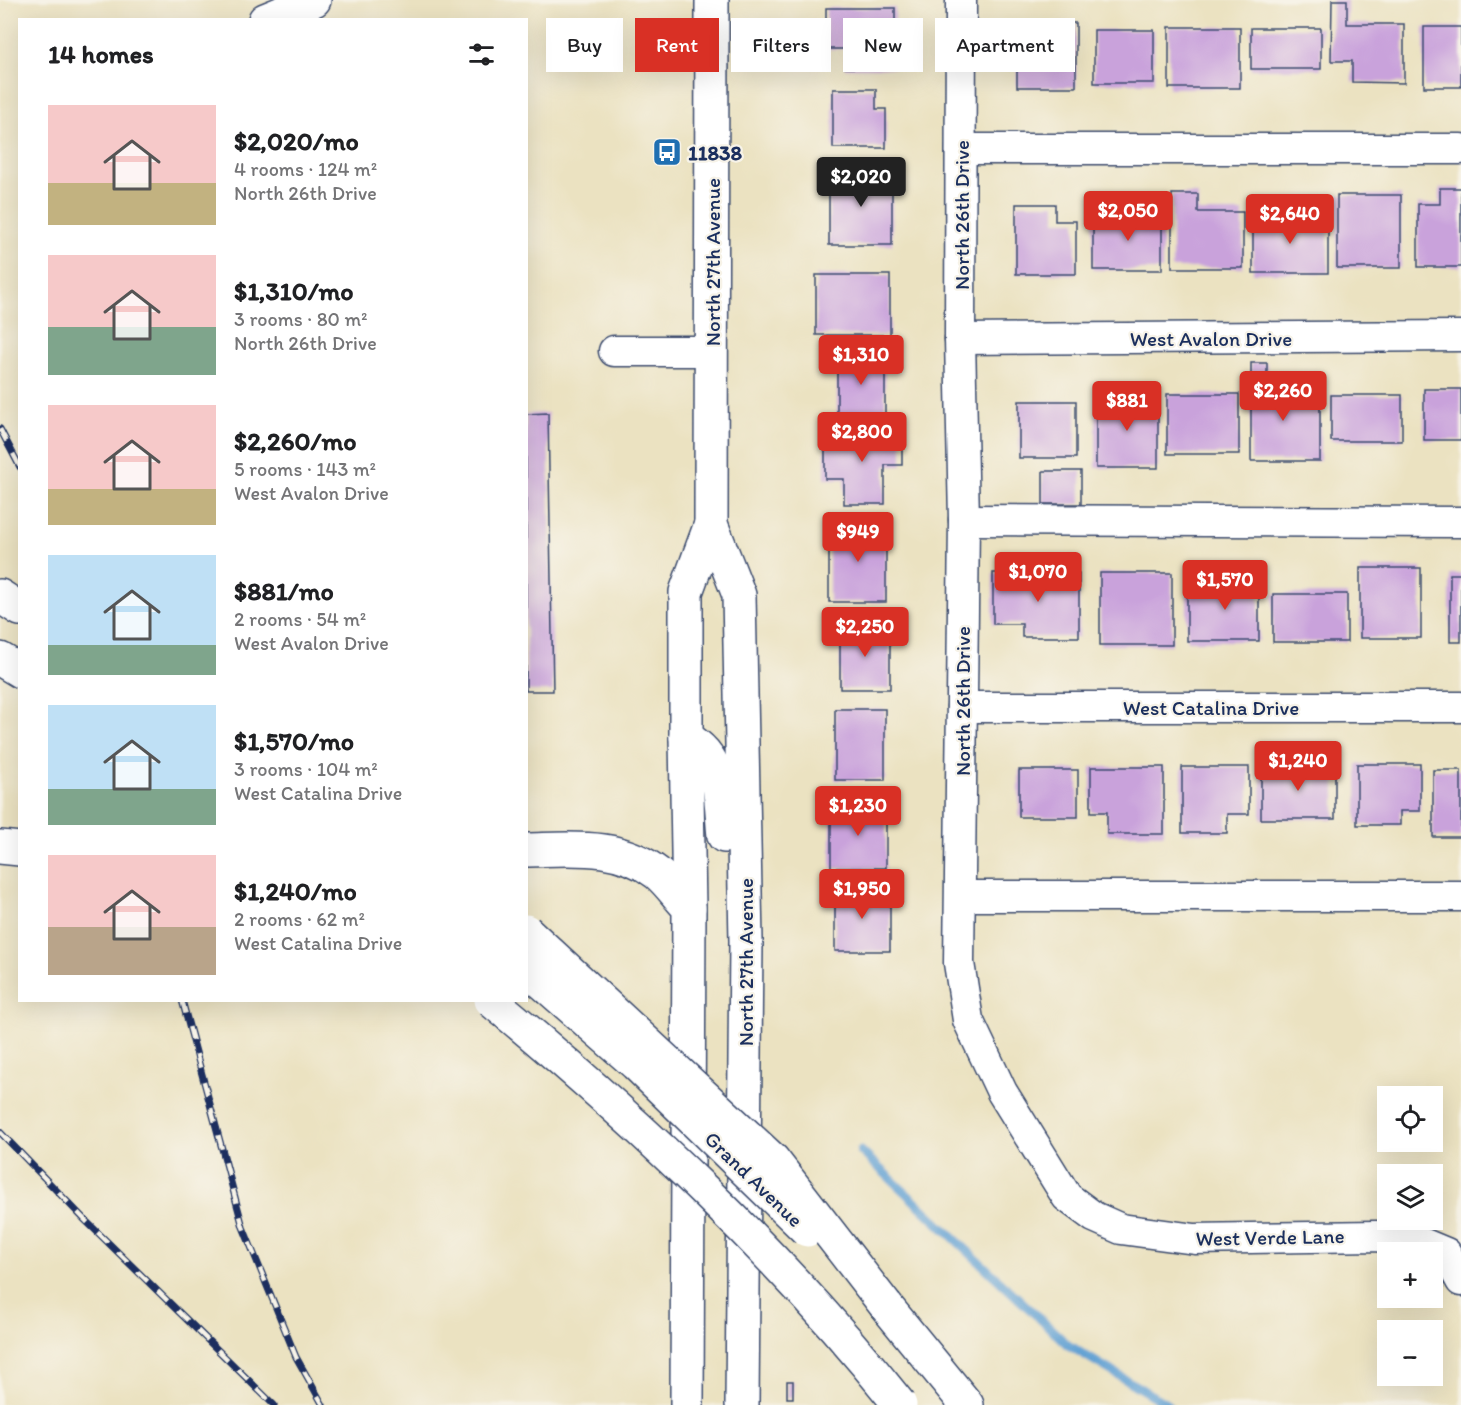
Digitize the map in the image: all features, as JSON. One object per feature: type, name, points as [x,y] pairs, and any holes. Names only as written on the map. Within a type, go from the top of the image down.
[{"type":"main road","points":[[270,18],[314,0]]},
{"type":"main road","name":"North 27th Avenue","points":[[687,1405],[689,908],[686,592],[711,524],[712,0]]},
{"type":"main road","name":"North 27th Avenue","points":[[711,524],[740,596],[746,941],[742,1405]]},
{"type":"main road","points":[[0,596],[18,608]]},
{"type":"main road","points":[[0,659],[18,671]]},
{"type":"main road","points":[[686,737],[708,757],[716,775],[720,793],[730,908],[746,941]]},
{"type":"main road","points":[[0,847],[18,849]]},
{"type":"main road","points":[[528,849],[599,849],[622,854],[641,862],[658,874],[689,908]]},
{"type":"main road","points":[[528,933],[773,1160],[886,1306]]},
{"type":"main road","name":"Grand Avenue","points":[[528,970],[636,1064],[886,1306],[967,1405]]},
{"type":"main road","name":"Grand Avenue","points":[[492,1002],[588,1083],[725,1212],[811,1300],[900,1405]]},
{"type":"street","name":"North 26th Drive","points":[[961,0],[960,339],[964,520],[959,963],[968,1020],[1002,1092],[1066,1197],[1094,1217]]},
{"type":"street","points":[[961,149],[1461,149]]},
{"type":"street","name":"West Avalon Drive","points":[[960,339],[1461,336]]},
{"type":"street","points":[[614,351],[711,351]]},
{"type":"street","points":[[964,520],[1461,522]]},
{"type":"street","name":"West Catalina Drive","points":[[962,707],[1461,707]]},
{"type":"street","points":[[961,896],[1461,897]]},
{"type":"street","name":"West Verde Lane","points":[[1094,1217],[1121,1229],[1195,1239],[1376,1236],[1415,1240],[1446,1253],[1461,1281]]},
{"type":"building","points":[[1332,0],[1347,0],[1347,24],[1404,24],[1404,83],[1352,82],[1352,61],[1331,61]]},
{"type":"building","points":[[826,8],[895,8],[895,18],[843,18],[843,49],[831,49],[831,18],[826,18]]},
{"type":"building","points":[[1076,23],[1076,87],[1017,87],[1017,72],[1075,72]]},
{"type":"building","points":[[1169,27],[1240,27],[1240,88],[1169,88]]},
{"type":"building","points":[[1424,27],[1461,27],[1461,87],[1424,87]]},
{"type":"building","points":[[1251,28],[1321,28],[1321,69],[1251,69]]},
{"type":"building","points":[[1094,30],[1154,30],[1154,83],[1094,83]]},
{"type":"building","points":[[833,89],[876,89],[876,109],[886,109],[886,148],[833,148]]},
{"type":"building","points":[[829,171],[892,171],[892,245],[829,245]]},
{"type":"building","points":[[1440,188],[1461,188],[1461,267],[1418,267],[1418,204],[1440,204]]},
{"type":"building","points":[[1172,194],[1198,194],[1198,212],[1243,212],[1243,268],[1172,268]]},
{"type":"building","points":[[1337,195],[1401,195],[1401,268],[1337,268]]},
{"type":"building","points":[[1016,204],[1055,204],[1055,221],[1076,221],[1076,274],[1016,274]]},
{"type":"building","points":[[1093,213],[1162,213],[1162,270],[1093,270]]},
{"type":"building","points":[[1253,217],[1328,217],[1328,273],[1253,273]]},
{"type":"building","points":[[816,275],[890,275],[890,335],[816,335]]},
{"type":"building","points":[[837,356],[885,356],[885,417],[837,417]]},
{"type":"building","points":[[1251,363],[1267,363],[1267,393],[1320,393],[1320,461],[1251,461]]},
{"type":"building","points":[[1424,389],[1461,389],[1461,440],[1424,440]]},
{"type":"building","points":[[1167,394],[1239,394],[1239,454],[1167,454]]},
{"type":"building","points":[[1331,395],[1402,395],[1402,441],[1331,441]]},
{"type":"building","points":[[1096,397],[1158,397],[1158,468],[1096,468]]},
{"type":"building","points":[[1019,401],[1076,401],[1076,458],[1019,458]]},
{"type":"building","points":[[548,413],[553,691],[528,691],[528,414]]},
{"type":"building","points":[[825,432],[902,432],[902,465],[885,465],[885,504],[844,504],[844,479],[825,479]]},
{"type":"building","points":[[1043,471],[1081,471],[1081,504],[1043,504]]},
{"type":"building","points":[[829,524],[886,524],[886,602],[829,602]]},
{"type":"building","points":[[1360,568],[1421,568],[1421,638],[1360,638]]},
{"type":"building","points":[[993,573],[1079,573],[1079,637],[1022,637],[1022,624],[993,624]]},
{"type":"building","points":[[1100,573],[1172,573],[1172,645],[1100,645]]},
{"type":"building","points":[[1450,574],[1461,574],[1461,642],[1450,642]]},
{"type":"building","points":[[1208,577],[1259,577],[1259,641],[1187,641],[1187,594],[1208,594]]},
{"type":"building","points":[[1273,594],[1347,594],[1347,642],[1273,642]]},
{"type":"building","points":[[840,627],[890,627],[890,689],[840,689]]},
{"type":"building","points":[[835,709],[885,709],[885,780],[835,780]]},
{"type":"building","points":[[1357,764],[1420,764],[1420,811],[1400,811],[1400,825],[1357,825]]},
{"type":"building","points":[[1261,766],[1335,766],[1335,819],[1261,819]]},
{"type":"building","points":[[1091,767],[1164,767],[1164,834],[1107,834],[1107,812],[1091,812]]},
{"type":"building","points":[[1182,767],[1249,767],[1249,814],[1227,814],[1227,833],[1182,833]]},
{"type":"building","points":[[1019,770],[1078,770],[1078,817],[1019,817]]},
{"type":"building","points":[[1433,770],[1461,770],[1461,837],[1433,837]]},
{"type":"building","points":[[831,806],[886,806],[886,868],[831,868]]},
{"type":"building","points":[[835,889],[890,889],[890,951],[835,951]]},
{"type":"building","points":[[787,1381],[793,1381],[793,1398],[787,1398]]},
{"type":"waterway","points":[[861,1151],[1068,1345],[1168,1405]]},
{"type":"railway","points":[[0,429],[18,463]]},
{"type":"railway","points":[[183,1002],[243,1227],[296,1357],[323,1405]]},
{"type":"railway","points":[[0,1132],[85,1220],[274,1405]]},
{"type":"place","name":"11838","points":[[667,152]]}]
